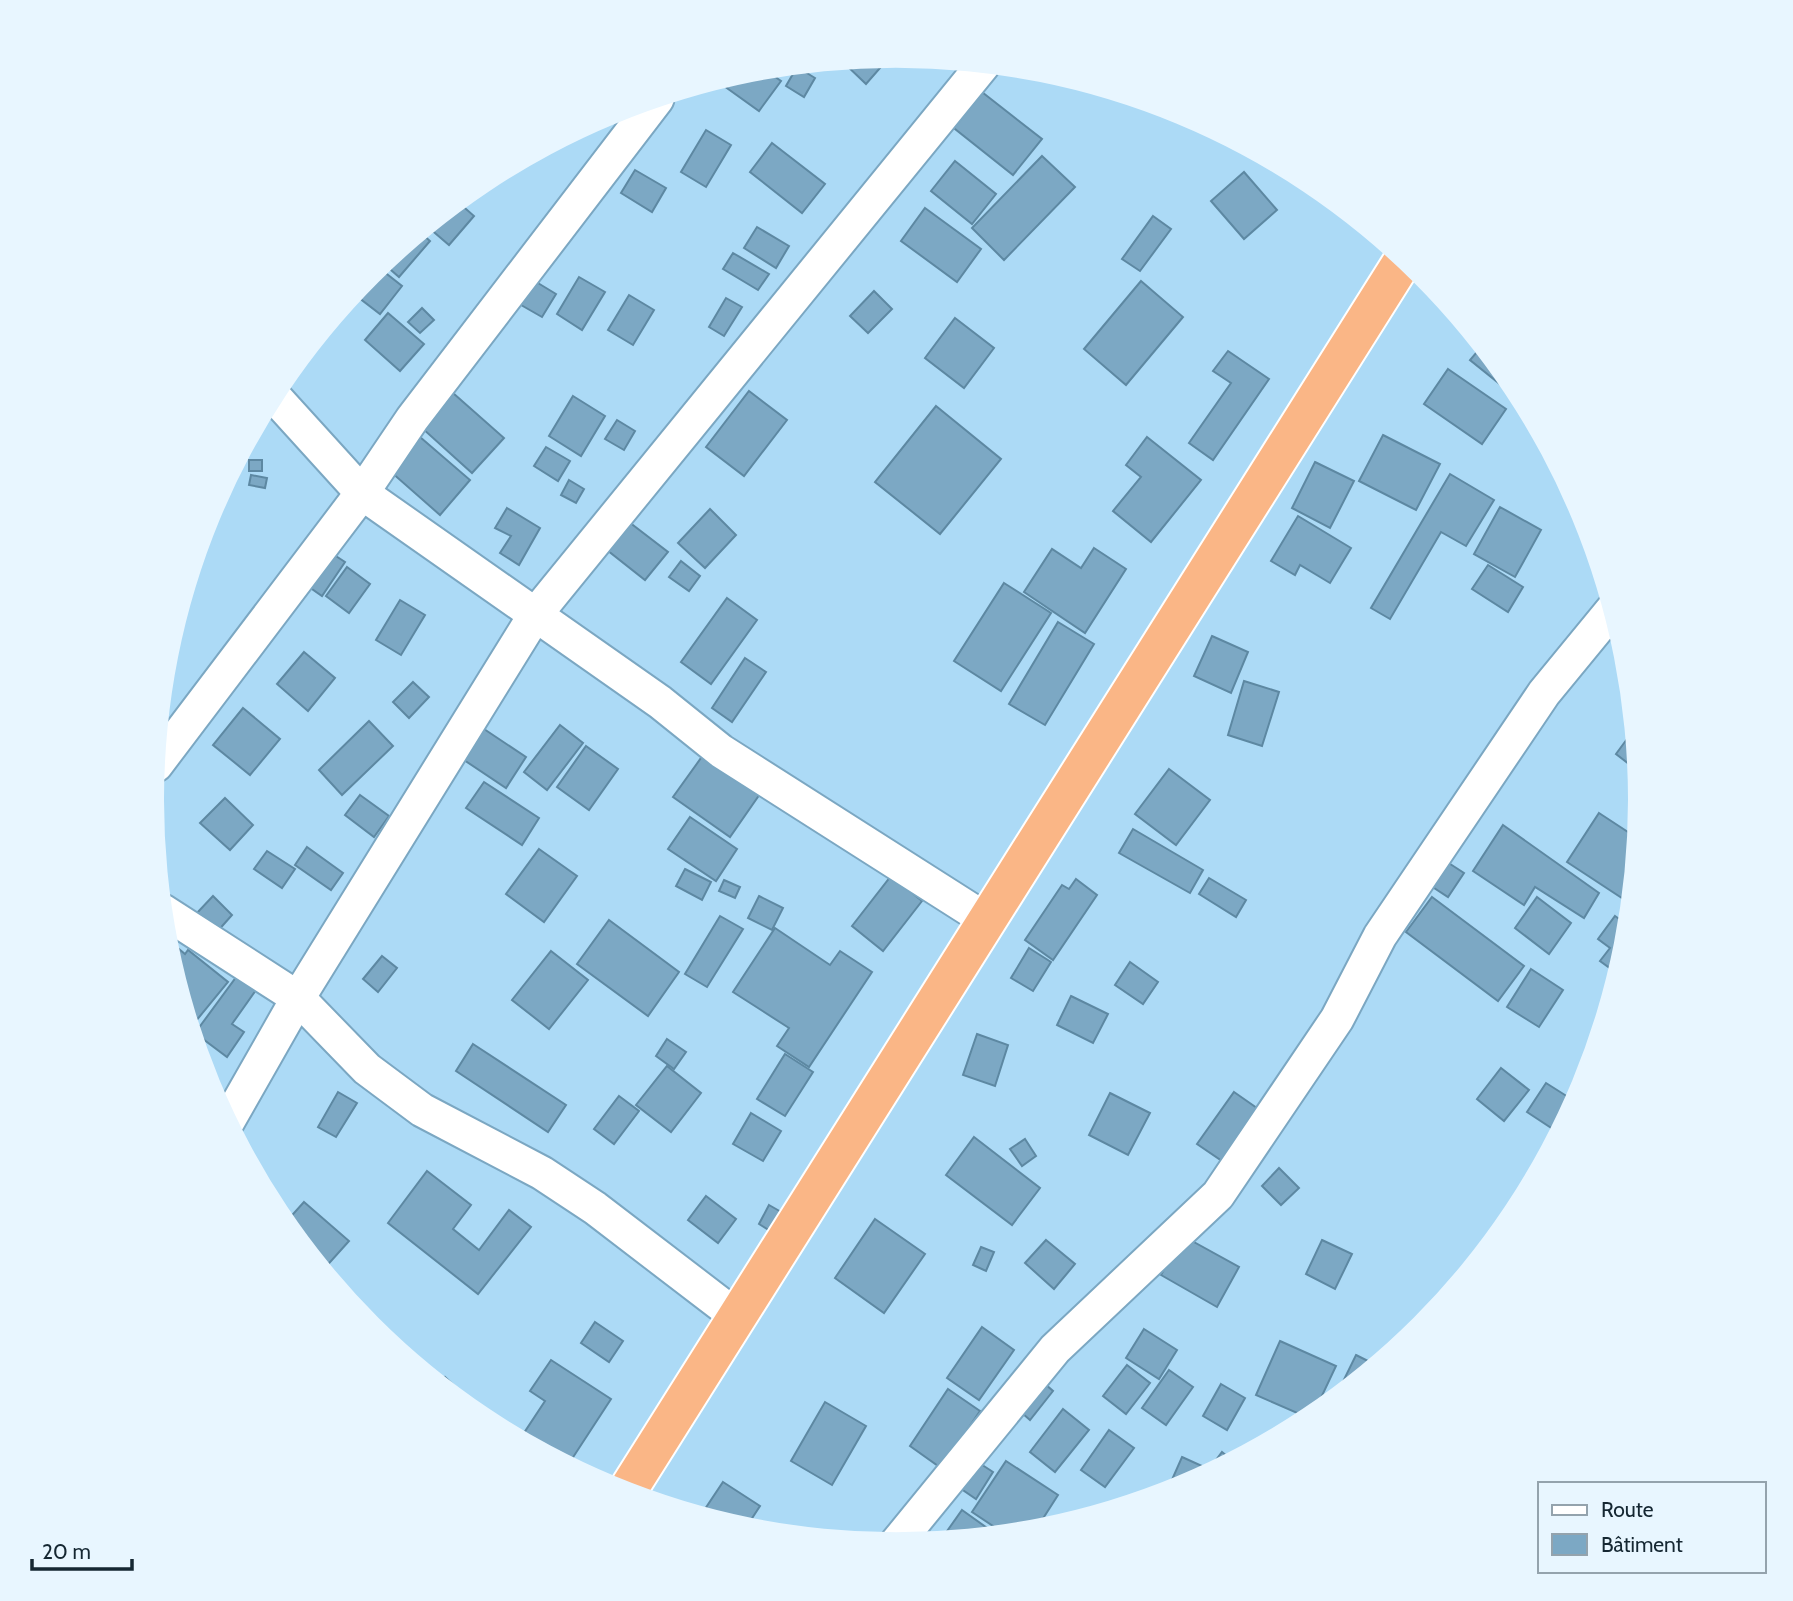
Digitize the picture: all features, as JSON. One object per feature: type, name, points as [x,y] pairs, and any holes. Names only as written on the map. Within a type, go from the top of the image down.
[{"type":"highway","points":[[632,1483],[1398,268]]},
{"type":"street","points":[[234,1111],[298,998],[535,615],[976,73]]},
{"type":"street","points":[[166,752],[362,493],[412,419],[647,112]]},
{"type":"street","points":[[281,404],[362,493],[660,702],[721,751],[988,921]]},
{"type":"street","points":[[905,1533],[1055,1349],[1218,1195],[1337,1018],[1380,936],[1544,693],[1606,618]]},
{"type":"street","points":[[174,918],[298,998],[367,1069],[422,1110],[542,1173],[595,1208],[736,1316]]},
{"type":"building","points":[[879,69],[866,84],[851,70]]},
{"type":"building","points":[[809,74],[815,78],[804,97],[786,86],[792,76]]},
{"type":"building","points":[[777,79],[781,81],[759,111],[727,88]]},
{"type":"building","points":[[973,85],[1042,139],[1013,175],[945,121]]},
{"type":"building","points":[[706,130],[731,145],[706,187],[681,172]]},
{"type":"building","points":[[772,143],[825,184],[802,213],[750,172]]},
{"type":"building","points":[[1042,156],[1075,187],[1004,260],[972,228]]},
{"type":"building","points":[[955,161],[996,194],[972,224],[931,191]]},
{"type":"building","points":[[635,170],[666,188],[652,212],[621,193]]},
{"type":"building","points":[[1244,172],[1277,210],[1244,239],[1211,201]]},
{"type":"building","points":[[925,208],[981,249],[957,282],[901,241]]},
{"type":"building","points":[[466,209],[474,216],[449,245],[435,233]]},
{"type":"building","points":[[1153,216],[1171,229],[1140,271],[1122,259]]},
{"type":"building","points":[[757,227],[789,246],[776,268],[744,248]]},
{"type":"building","points":[[428,239],[430,241],[399,277],[392,271]]},
{"type":"building","points":[[733,253],[769,274],[758,290],[723,269]]},
{"type":"building","points":[[388,275],[402,286],[380,314],[362,301]]},
{"type":"building","points":[[528,277],[556,294],[542,317],[514,301]]},
{"type":"building","points":[[579,277],[605,292],[582,330],[557,314]]},
{"type":"building","points":[[1141,281],[1183,317],[1126,385],[1084,349]]},
{"type":"building","points":[[874,291],[892,309],[868,333],[850,316]]},
{"type":"building","points":[[629,295],[654,310],[633,345],[608,330]]},
{"type":"building","points":[[726,298],[742,307],[724,336],[709,327]]},
{"type":"building","points":[[422,308],[434,320],[420,333],[408,322]]},
{"type":"building","points":[[388,313],[424,344],[400,371],[365,340]]},
{"type":"building","points":[[955,318],[994,348],[964,388],[925,358]]},
{"type":"building","points":[[1228,351],[1269,379],[1213,460],[1189,443],[1231,383],[1213,371]]},
{"type":"building","points":[[1476,353],[1495,380],[1470,360]]},
{"type":"building","points":[[1448,369],[1506,409],[1482,444],[1424,404]]},
{"type":"building","points":[[749,391],[787,420],[744,476],[706,447]]},
{"type":"building","points":[[453,393],[504,438],[472,473],[422,428]]},
{"type":"building","points":[[573,396],[605,416],[581,456],[549,436]]},
{"type":"building","points":[[936,406],[1001,459],[940,534],[875,482]]},
{"type":"building","points":[[617,420],[635,431],[624,450],[605,439]]},
{"type":"building","points":[[1383,435],[1440,464],[1416,510],[1359,481]]},
{"type":"building","points":[[420,437],[470,480],[440,515],[391,472]]},
{"type":"building","points":[[1147,437],[1201,480],[1151,542],[1113,511],[1141,477],[1126,465]]},
{"type":"building","points":[[546,447],[570,461],[558,481],[534,466]]},
{"type":"building","points":[[249,460],[262,460],[262,471],[249,471]]},
{"type":"building","points":[[1315,462],[1354,481],[1330,528],[1292,508]]},
{"type":"building","points":[[1450,474],[1494,500],[1466,546],[1441,532],[1390,619],[1371,608]]},
{"type":"building","points":[[251,475],[267,478],[265,488],[249,485]]},
{"type":"building","points":[[569,480],[584,489],[576,503],[561,495]]},
{"type":"building","points":[[1500,507],[1541,530],[1515,577],[1474,554]]},
{"type":"building","points":[[507,508],[540,528],[519,565],[500,553],[511,536],[495,528]]},
{"type":"building","points":[[710,509],[736,535],[705,568],[678,543]]},
{"type":"building","points":[[1298,516],[1351,548],[1330,583],[1300,565],[1295,575],[1271,561]]},
{"type":"building","points":[[629,522],[668,552],[645,580],[607,550]]},
{"type":"building","points":[[1094,548],[1126,569],[1085,633],[1024,592],[1052,549],[1081,568]]},
{"type":"building","points":[[325,549],[345,562],[322,596],[302,582]]},
{"type":"building","points":[[681,561],[700,576],[689,591],[669,577]]},
{"type":"building","points":[[1488,565],[1523,587],[1508,612],[1472,589]]},
{"type":"building","points":[[347,567],[370,584],[349,613],[326,596]]},
{"type":"building","points":[[1004,583],[1051,613],[1001,691],[954,661]]},
{"type":"building","points":[[727,598],[757,620],[711,684],[681,662]]},
{"type":"building","points":[[400,600],[425,615],[401,655],[376,640]]},
{"type":"building","points":[[1058,622],[1094,644],[1045,725],[1009,704]]},
{"type":"building","points":[[1212,636],[1248,652],[1231,693],[1194,676]]},
{"type":"building","points":[[304,652],[335,678],[308,711],[277,684]]},
{"type":"building","points":[[745,658],[766,672],[732,722],[712,708]]},
{"type":"building","points":[[1244,681],[1279,692],[1262,746],[1228,735]]},
{"type":"building","points":[[413,682],[429,697],[409,718],[393,702]]},
{"type":"building","points":[[243,708],[280,739],[250,775],[213,745]]},
{"type":"building","points":[[369,721],[393,746],[342,795],[319,770]]},
{"type":"building","points":[[478,725],[526,757],[506,788],[458,756]]},
{"type":"building","points":[[560,725],[583,743],[547,790],[524,772]]},
{"type":"building","points":[[1626,741],[1627,763],[1616,754]]},
{"type":"building","points":[[586,746],[618,769],[589,810],[557,787]]},
{"type":"building","points":[[706,751],[762,791],[730,837],[673,797]]},
{"type":"building","points":[[1169,769],[1210,800],[1176,845],[1135,814]]},
{"type":"building","points":[[484,782],[539,818],[522,845],[466,808]]},
{"type":"building","points":[[360,795],[389,816],[374,837],[345,815]]},
{"type":"building","points":[[225,798],[253,825],[230,850],[200,823]]},
{"type":"building","points":[[1599,813],[1628,832],[1622,898],[1567,862]]},
{"type":"building","points":[[690,817],[737,849],[716,881],[668,849]]},
{"type":"building","points":[[1503,825],[1599,893],[1584,918],[1535,887],[1524,905],[1473,871]]},
{"type":"building","points":[[1133,829],[1203,870],[1190,893],[1119,853]]},
{"type":"building","points":[[307,847],[343,873],[331,890],[295,865]]},
{"type":"building","points":[[539,849],[577,876],[544,922],[506,894]]},
{"type":"building","points":[[267,851],[295,869],[282,888],[254,869]]},
{"type":"building","points":[[1444,860],[1464,873],[1448,897],[1428,884]]},
{"type":"building","points":[[685,869],[711,882],[702,900],[676,886]]},
{"type":"building","points":[[891,876],[922,901],[883,951],[852,926]]},
{"type":"building","points":[[1209,878],[1246,900],[1236,917],[1199,894]]},
{"type":"building","points":[[1076,879],[1097,895],[1053,960],[1025,940],[1062,885],[1069,889]]},
{"type":"building","points":[[724,880],[740,887],[735,898],[719,891]]},
{"type":"building","points":[[213,896],[232,915],[216,933],[196,914]]},
{"type":"building","points":[[759,896],[783,908],[772,930],[748,918]]},
{"type":"building","points":[[1432,897],[1524,966],[1498,1001],[1406,932]]},
{"type":"building","points":[[1537,897],[1571,923],[1549,954],[1515,928]]},
{"type":"building","points":[[720,916],[743,929],[707,987],[685,974]]},
{"type":"building","points":[[1615,916],[1619,919],[1609,968],[1600,961],[1610,948],[1598,939]]},
{"type":"building","points":[[609,920],[679,972],[648,1016],[577,964]]},
{"type":"building","points":[[775,928],[830,965],[840,951],[872,972],[809,1067],[777,1046],[789,1028],[733,992]]},
{"type":"building","points":[[1029,948],[1051,962],[1033,991],[1011,978]]},
{"type":"building","points":[[180,949],[185,954],[188,950],[228,982],[198,1019]]},
{"type":"building","points":[[551,951],[588,980],[549,1029],[512,1000]]},
{"type":"building","points":[[382,956],[397,968],[378,992],[363,979]]},
{"type":"building","points":[[1130,962],[1158,982],[1143,1004],[1115,985]]},
{"type":"building","points":[[1531,969],[1563,990],[1539,1027],[1507,1007]]},
{"type":"building","points":[[237,976],[256,990],[232,1024],[244,1032],[227,1057],[205,1040],[200,1026]]},
{"type":"building","points":[[1071,996],[1108,1014],[1093,1043],[1057,1025]]},
{"type":"building","points":[[977,1034],[1008,1045],[995,1086],[963,1075]]},
{"type":"building","points":[[667,1039],[686,1052],[674,1069],[656,1056]]},
{"type":"building","points":[[473,1044],[566,1105],[548,1132],[456,1071]]},
{"type":"building","points":[[785,1054],[813,1072],[785,1116],[757,1099]]},
{"type":"building","points":[[667,1066],[701,1093],[671,1132],[636,1105]]},
{"type":"building","points":[[1501,1068],[1529,1090],[1504,1121],[1477,1099]]},
{"type":"building","points":[[1546,1083],[1566,1096],[1551,1128],[1527,1112]]},
{"type":"building","points":[[338,1092],[357,1103],[336,1137],[318,1127]]},
{"type":"building","points":[[1234,1092],[1264,1113],[1228,1165],[1197,1144]]},
{"type":"building","points":[[1110,1093],[1150,1113],[1128,1155],[1089,1135]]},
{"type":"building","points":[[619,1096],[639,1111],[614,1144],[594,1129]]},
{"type":"building","points":[[751,1113],[781,1131],[763,1161],[733,1144]]},
{"type":"building","points":[[974,1137],[1040,1188],[1012,1225],[946,1175]]},
{"type":"building","points":[[1025,1139],[1036,1156],[1022,1166],[1010,1149]]},
{"type":"building","points":[[1279,1168],[1299,1188],[1281,1205],[1262,1186]]},
{"type":"building","points":[[427,1171],[471,1205],[453,1229],[479,1250],[509,1210],[531,1227],[478,1294],[388,1223]]},
{"type":"building","points":[[706,1196],[736,1219],[718,1243],[688,1220]]},
{"type":"building","points":[[304,1202],[349,1241],[330,1263],[293,1214]]},
{"type":"building","points":[[769,1205],[783,1213],[772,1232],[759,1224]]},
{"type":"building","points":[[875,1219],[925,1254],[884,1313],[835,1278]]},
{"type":"building","points":[[1183,1236],[1239,1267],[1217,1307],[1161,1275]]},
{"type":"building","points":[[1046,1240],[1075,1264],[1054,1289],[1025,1263]]},
{"type":"building","points":[[1322,1240],[1352,1254],[1335,1289],[1306,1274]]},
{"type":"building","points":[[981,1247],[994,1252],[986,1271],[973,1265]]},
{"type":"building","points":[[595,1322],[623,1341],[609,1362],[581,1343]]},
{"type":"building","points":[[982,1327],[1014,1350],[979,1400],[947,1378]]},
{"type":"building","points":[[1144,1329],[1177,1350],[1159,1379],[1126,1358]]},
{"type":"building","points":[[1280,1341],[1336,1366],[1322,1395],[1297,1413],[1256,1395]]},
{"type":"building","points":[[1356,1355],[1367,1361],[1344,1379]]},
{"type":"building","points":[[551,1360],[611,1399],[573,1457],[525,1432],[545,1401],[530,1391]]},
{"type":"building","points":[[1127,1365],[1150,1383],[1126,1414],[1103,1396]]},
{"type":"building","points":[[1169,1370],[1193,1387],[1166,1425],[1142,1408]]},
{"type":"building","points":[[1037,1377],[1053,1391],[1030,1420],[1014,1406]]},
{"type":"building","points":[[1221,1384],[1245,1398],[1227,1430],[1203,1416]]},
{"type":"building","points":[[948,1389],[980,1411],[941,1468],[910,1446]]},
{"type":"building","points":[[825,1402],[866,1426],[832,1485],[791,1461]]},
{"type":"building","points":[[1063,1409],[1089,1430],[1055,1472],[1030,1452]]},
{"type":"building","points":[[1109,1430],[1134,1448],[1105,1487],[1081,1470]]},
{"type":"building","points":[[970,1457],[993,1472],[976,1499],[954,1484]]},
{"type":"building","points":[[1182,1457],[1201,1466],[1177,1477],[1172,1479]]},
{"type":"building","points":[[1006,1461],[1058,1495],[1043,1518],[1039,1519],[993,1526],[972,1512]]},
{"type":"building","points":[[723,1482],[760,1506],[752,1518],[706,1508]]},
{"type":"building","points":[[962,1510],[985,1527],[947,1531]]}]
